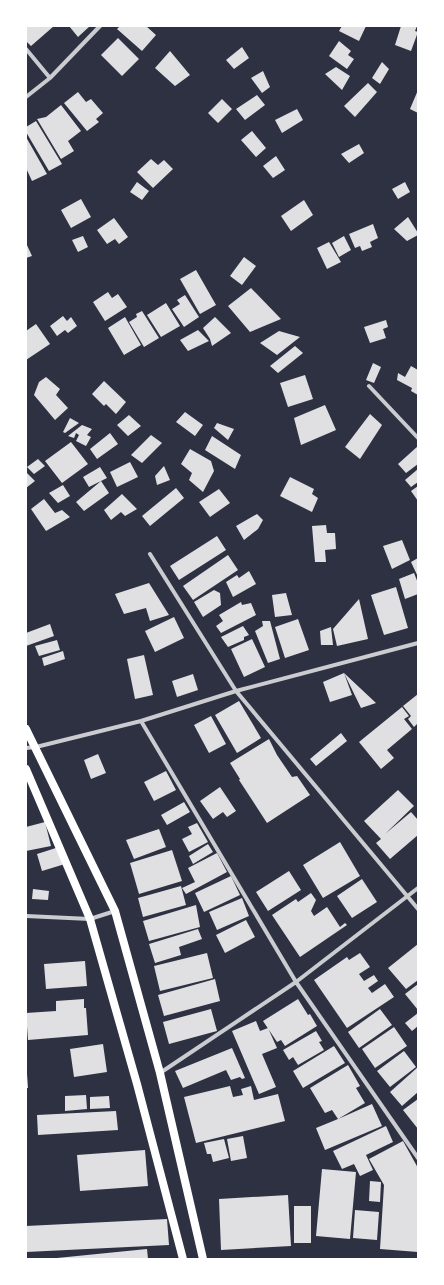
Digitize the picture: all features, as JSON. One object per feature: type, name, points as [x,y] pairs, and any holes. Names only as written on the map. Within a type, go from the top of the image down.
[{"type":"main road","points":[[26,729],[115,911],[160,1073],[203,1259]]},
{"type":"main road","points":[[26,768],[90,918],[183,1259]]},
{"type":"street","points":[[26,97],[50,78],[100,26]]},
{"type":"street","points":[[26,49],[50,78]]},
{"type":"street","points":[[369,386],[418,438]]},
{"type":"street","points":[[150,554],[236,691],[408,895],[418,909]]},
{"type":"street","points":[[26,748],[36,747],[141,721],[236,691],[418,643]]},
{"type":"street","points":[[141,721],[296,982],[418,1158]]},
{"type":"street","points":[[160,1073],[296,982],[418,888]]},
{"type":"street","points":[[26,916],[90,918],[115,911]]},
{"type":"building","points":[[26,26],[54,26],[31,46],[26,41]]},
{"type":"building","points":[[69,26],[90,26],[78,37]]},
{"type":"building","points":[[120,26],[146,26],[156,35],[142,51],[117,29]]},
{"type":"building","points":[[342,26],[366,26],[359,41],[339,31]]},
{"type":"building","points":[[401,26],[417,26],[415,31],[418,32],[411,51],[395,45]]},
{"type":"building","points":[[118,38],[139,59],[122,76],[101,55]]},
{"type":"building","points":[[339,41],[351,51],[348,55],[354,59],[347,69],[329,56]]},
{"type":"building","points":[[242,47],[249,58],[234,69],[226,60]]},
{"type":"building","points":[[170,51],[190,75],[175,86],[155,68]]},
{"type":"building","points":[[382,62],[389,69],[380,84],[372,78]]},
{"type":"building","points":[[336,67],[350,76],[342,90],[325,74]]},
{"type":"building","points":[[263,71],[270,87],[262,93],[251,78]]},
{"type":"building","points":[[368,83],[377,92],[355,117],[344,106]]},
{"type":"building","points":[[418,90],[418,113],[410,109]]},
{"type":"building","points":[[78,92],[86,102],[91,99],[103,113],[96,119],[99,122],[87,131],[64,103]]},
{"type":"building","points":[[257,95],[265,105],[245,120],[236,109]]},
{"type":"building","points":[[222,99],[232,109],[218,123],[208,113]]},
{"type":"building","points":[[61,105],[81,131],[68,141],[74,151],[61,159],[37,119],[46,117]]},
{"type":"building","points":[[297,109],[303,120],[282,133],[275,120]]},
{"type":"building","points":[[36,121],[62,164],[49,171],[26,132],[26,127]]},
{"type":"building","points":[[252,131],[266,148],[256,157],[241,140]]},
{"type":"building","points":[[26,137],[47,174],[32,181],[26,168]]},
{"type":"building","points":[[359,144],[364,153],[349,163],[341,154]]},
{"type":"building","points":[[276,156],[285,170],[273,178],[263,166]]},
{"type":"building","points":[[151,159],[158,165],[164,160],[173,169],[153,188],[137,172]]},
{"type":"building","points":[[137,182],[149,191],[142,200],[130,192]]},
{"type":"building","points":[[405,182],[410,192],[398,199],[392,189]]},
{"type":"building","points":[[81,199],[91,217],[71,228],[61,210]]},
{"type":"building","points":[[304,200],[313,215],[291,231],[281,216]]},
{"type":"building","points":[[408,217],[418,235],[407,241],[394,229]]},
{"type":"building","points":[[114,218],[128,237],[119,244],[115,239],[107,244],[97,230]]},
{"type":"building","points":[[373,224],[378,238],[370,242],[372,247],[362,251],[360,246],[355,248],[349,234]]},
{"type":"building","points":[[83,236],[88,247],[78,252],[72,240]]},
{"type":"building","points":[[344,236],[351,250],[339,257],[332,243]]},
{"type":"building","points":[[329,242],[341,262],[327,269],[317,248]]},
{"type":"building","points":[[26,243],[32,256],[26,258]]},
{"type":"building","points":[[244,257],[256,266],[242,285],[230,276]]},
{"type":"building","points":[[196,270],[216,305],[200,314],[180,279]]},
{"type":"building","points":[[251,288],[281,319],[250,332],[228,306]]},
{"type":"building","points":[[108,292],[112,298],[118,294],[127,307],[105,321],[93,302]]},
{"type":"building","points":[[185,295],[199,317],[184,327],[172,309],[180,304],[177,300]]},
{"type":"building","points":[[166,303],[180,326],[161,337],[147,315]]},
{"type":"building","points":[[142,311],[159,338],[144,347],[129,322],[137,317],[136,314]]},
{"type":"building","points":[[63,316],[67,321],[71,317],[77,326],[68,333],[65,330],[57,336],[50,326]]},
{"type":"building","points":[[125,317],[141,345],[124,355],[108,328]]},
{"type":"building","points":[[215,317],[231,333],[212,346],[210,339],[203,328]]},
{"type":"building","points":[[386,320],[388,327],[383,329],[386,338],[370,343],[364,327]]},
{"type":"building","points":[[36,324],[50,344],[26,360],[26,331]]},
{"type":"building","points":[[198,330],[209,341],[188,351],[180,340]]},
{"type":"building","points":[[279,331],[300,337],[277,355],[260,343]]},
{"type":"building","points":[[295,346],[303,353],[278,373],[270,366]]},
{"type":"building","points":[[373,363],[381,367],[374,383],[366,380]]},
{"type":"building","points":[[411,366],[418,370],[418,395],[411,391],[412,388],[397,380],[398,373],[405,377]]},
{"type":"building","points":[[305,375],[313,399],[288,407],[280,383]]},
{"type":"building","points":[[46,377],[60,389],[56,395],[68,408],[55,420],[34,395],[39,382]]},
{"type":"building","points":[[104,381],[126,402],[116,414],[106,404],[104,406],[92,394]]},
{"type":"building","points":[[325,405],[336,430],[301,445],[294,418]]},
{"type":"building","points":[[185,412],[203,425],[195,436],[176,422]]},
{"type":"building","points":[[370,414],[382,425],[360,459],[345,447]]},
{"type":"building","points":[[129,415],[141,426],[128,436],[117,425]]},
{"type":"building","points":[[70,418],[79,423],[65,433],[63,432]]},
{"type":"building","points":[[217,423],[234,429],[228,440],[214,428]]},
{"type":"building","points":[[82,425],[92,429],[87,435],[91,437],[86,446],[76,441],[79,435],[76,433],[74,438],[68,436]]},
{"type":"building","points":[[110,433],[118,444],[97,459],[90,449]]},
{"type":"building","points":[[151,435],[162,443],[142,463],[131,455]]},
{"type":"building","points":[[212,436],[241,455],[235,469],[205,450]]},
{"type":"building","points":[[71,442],[88,464],[62,483],[45,461]]},
{"type":"building","points":[[418,446],[418,464],[406,473],[398,464]]},
{"type":"building","points":[[190,449],[211,461],[214,471],[203,492],[189,480],[192,473],[181,464]]},
{"type":"building","points":[[38,459],[45,466],[34,474],[27,467]]},
{"type":"building","points":[[130,462],[138,477],[117,487],[110,472]]},
{"type":"building","points":[[164,466],[170,480],[157,485],[155,476]]},
{"type":"building","points":[[100,467],[107,478],[89,487],[83,477]]},
{"type":"building","points":[[418,469],[418,482],[411,487],[405,480]]},
{"type":"building","points":[[26,472],[35,481],[26,488]]},
{"type":"building","points":[[290,477],[314,489],[312,494],[318,498],[312,512],[280,496]]},
{"type":"building","points":[[101,481],[109,493],[84,511],[76,502]]},
{"type":"building","points":[[63,485],[70,496],[58,503],[49,493]]},
{"type":"building","points":[[418,486],[418,501],[411,491]]},
{"type":"building","points":[[176,488],[184,498],[150,526],[142,516]]},
{"type":"building","points":[[219,489],[230,503],[210,517],[199,502]]},
{"type":"building","points":[[122,494],[137,509],[125,516],[121,512],[111,520],[104,510]]},
{"type":"building","points":[[44,499],[55,513],[62,510],[70,517],[46,531],[31,509]]},
{"type":"building","points":[[257,514],[263,520],[258,529],[244,540],[236,526]]},
{"type":"building","points":[[326,525],[327,533],[335,533],[336,549],[325,550],[326,562],[315,562],[312,526]]},
{"type":"building","points":[[217,536],[226,550],[179,580],[170,566]]},
{"type":"building","points":[[402,540],[410,560],[392,569],[383,546]]},
{"type":"building","points":[[228,555],[238,570],[193,600],[183,586]]},
{"type":"building","points":[[418,558],[418,577],[411,562]]},
{"type":"building","points":[[249,571],[256,584],[233,597],[226,582],[237,575],[239,578]]},
{"type":"building","points":[[414,573],[418,583],[418,594],[405,599],[399,579]]},
{"type":"building","points":[[149,583],[169,615],[150,621],[146,608],[124,614],[115,594]]},
{"type":"building","points":[[396,587],[408,628],[384,635],[371,595]]},
{"type":"building","points":[[214,590],[220,593],[221,605],[203,617],[194,602]]},
{"type":"building","points":[[286,593],[292,615],[275,617],[272,595]]},
{"type":"building","points":[[359,599],[368,639],[337,646],[333,629]]},
{"type":"building","points":[[241,602],[242,605],[251,603],[256,615],[221,633],[216,626],[223,621],[219,615]]},
{"type":"building","points":[[174,617],[184,638],[155,652],[145,631]]},
{"type":"building","points":[[298,619],[309,650],[285,658],[275,627]]},
{"type":"building","points":[[262,621],[270,621],[280,659],[268,663],[255,631],[263,626]]},
{"type":"building","points":[[50,624],[54,636],[26,646],[26,633]]},
{"type":"building","points":[[243,626],[249,635],[244,637],[244,640],[228,647],[221,637]]},
{"type":"building","points":[[331,627],[333,645],[321,645],[320,631]]},
{"type":"building","points":[[252,639],[265,667],[244,677],[231,649]]},
{"type":"building","points":[[57,640],[60,650],[39,656],[35,646]]},
{"type":"building","points":[[63,651],[65,659],[44,666],[42,658]]},
{"type":"building","points":[[144,655],[153,695],[135,699],[127,659]]},
{"type":"building","points":[[344,673],[352,695],[330,702],[323,682]]},
{"type":"building","points":[[344,673],[376,703],[361,708]]},
{"type":"building","points":[[193,674],[198,690],[177,697],[172,681]]},
{"type":"building","points":[[418,694],[418,723],[414,727],[408,719],[411,716],[403,706]]},
{"type":"building","points":[[239,701],[261,738],[237,753],[215,715]]},
{"type":"building","points":[[402,707],[409,716],[404,719],[412,729],[387,750],[394,758],[381,769],[359,742]]},
{"type":"building","points":[[211,716],[226,744],[209,753],[194,725]]},
{"type":"building","points":[[341,733],[347,741],[316,766],[310,759]]},
{"type":"building","points":[[269,739],[277,755],[292,777],[297,776],[310,795],[267,823],[239,780],[240,779],[230,763]]},
{"type":"building","points":[[98,754],[106,773],[91,779],[84,760]]},
{"type":"building","points":[[166,771],[176,790],[154,801],[144,782]]},
{"type":"building","points":[[220,787],[236,811],[227,817],[223,812],[213,819],[200,801]]},
{"type":"building","points":[[398,790],[414,806],[385,834],[411,812],[418,820],[418,835],[390,859],[376,843],[381,839],[364,821]]},
{"type":"building","points":[[184,802],[190,812],[167,825],[161,815]]},
{"type":"building","points":[[45,822],[51,846],[26,851],[26,827]]},
{"type":"building","points":[[197,823],[208,842],[189,852],[182,839],[192,834],[188,827]]},
{"type":"building","points":[[159,829],[166,847],[134,859],[126,840]]},
{"type":"building","points":[[340,842],[360,876],[323,898],[303,865]]},
{"type":"building","points":[[208,844],[213,852],[193,864],[189,856]]},
{"type":"building","points":[[59,847],[65,864],[42,871],[37,854]]},
{"type":"building","points":[[172,850],[182,881],[139,894],[130,863]]},
{"type":"building","points":[[217,853],[227,872],[186,894],[182,888],[195,882],[188,868]]},
{"type":"building","points":[[289,871],[301,890],[268,911],[256,892]]},
{"type":"building","points":[[231,876],[240,895],[204,912],[195,893]]},
{"type":"building","points":[[362,879],[377,902],[352,918],[337,896]]},
{"type":"building","points":[[181,886],[186,905],[143,917],[138,898]]},
{"type":"building","points":[[33,889],[49,891],[48,900],[32,899]]},
{"type":"building","points":[[311,893],[316,900],[311,911],[314,916],[327,907],[340,927],[345,923],[347,925],[300,957],[272,915],[296,899],[298,902]]},
{"type":"building","points":[[242,898],[249,916],[217,930],[209,912]]},
{"type":"building","points":[[196,905],[200,927],[149,941],[143,921]]},
{"type":"building","points":[[246,920],[255,937],[225,953],[216,935]]},
{"type":"building","points":[[198,929],[202,939],[179,947],[181,955],[155,963],[149,944]]},
{"type":"building","points":[[418,944],[418,980],[406,989],[388,968]]},
{"type":"building","points":[[207,953],[213,978],[160,991],[154,966]]},
{"type":"building","points":[[360,953],[370,967],[359,974],[364,981],[374,975],[378,981],[368,988],[372,993],[385,984],[394,997],[347,1028],[314,980],[347,957],[349,960]]},
{"type":"building","points":[[85,961],[87,986],[46,989],[44,964]]},
{"type":"building","points":[[215,979],[220,1001],[164,1016],[158,995]]},
{"type":"building","points":[[418,984],[418,1010],[405,994]]},
{"type":"building","points":[[84,999],[88,1035],[28,1040],[26,1013],[56,1011],[56,1001]]},
{"type":"building","points":[[298,999],[317,1026],[285,1046],[281,1040],[277,1042],[263,1021]]},
{"type":"building","points":[[211,1009],[217,1031],[169,1044],[163,1022]]},
{"type":"building","points":[[380,1009],[392,1025],[359,1048],[348,1032]]},
{"type":"building","points":[[418,1013],[418,1026],[412,1031],[405,1023]]},
{"type":"building","points":[[256,1021],[260,1031],[268,1028],[277,1048],[262,1054],[276,1087],[259,1094],[232,1031]]},
{"type":"building","points":[[394,1027],[407,1046],[375,1068],[362,1049]]},
{"type":"building","points":[[316,1031],[322,1041],[319,1042],[324,1050],[298,1065],[293,1057],[289,1060],[283,1050]]},
{"type":"building","points":[[103,1044],[107,1072],[74,1077],[70,1049]]},
{"type":"building","points":[[334,1046],[345,1063],[303,1088],[293,1071]]},
{"type":"building","points":[[232,1048],[245,1078],[242,1079],[240,1077],[231,1080],[226,1070],[183,1088],[175,1071]]},
{"type":"building","points":[[404,1051],[416,1067],[390,1087],[377,1071]]},
{"type":"building","points":[[348,1065],[360,1086],[356,1088],[365,1103],[338,1119],[332,1110],[325,1113],[310,1088]]},
{"type":"building","points":[[418,1067],[418,1092],[402,1106],[390,1092]]},
{"type":"building","points":[[27,1074],[28,1088],[26,1088]]},
{"type":"building","points":[[230,1086],[233,1097],[243,1095],[241,1089],[251,1086],[254,1100],[278,1094],[285,1121],[196,1143],[184,1097]]},
{"type":"building","points":[[86,1095],[87,1109],[65,1111],[65,1096]]},
{"type":"building","points":[[109,1096],[110,1108],[90,1109],[90,1097]]},
{"type":"building","points":[[418,1099],[418,1129],[403,1110]]},
{"type":"building","points":[[372,1104],[382,1126],[325,1150],[316,1128]]},
{"type":"building","points":[[116,1111],[118,1130],[38,1135],[37,1115]]},
{"type":"building","points":[[386,1126],[393,1142],[366,1155],[373,1170],[360,1176],[354,1164],[342,1169],[333,1151]]},
{"type":"building","points":[[243,1136],[247,1158],[231,1161],[227,1139]]},
{"type":"building","points":[[224,1139],[229,1158],[213,1162],[211,1154],[207,1154],[204,1143]]},
{"type":"building","points":[[403,1141],[418,1168],[418,1252],[380,1249],[384,1185],[369,1159]]},
{"type":"building","points":[[145,1150],[148,1186],[80,1191],[77,1155]]},
{"type":"building","points":[[322,1169],[356,1172],[350,1239],[316,1236]]},
{"type":"building","points":[[370,1181],[381,1182],[380,1202],[369,1201]]},
{"type":"building","points":[[288,1195],[291,1246],[221,1250],[219,1199]]},
{"type":"building","points":[[294,1206],[311,1206],[311,1243],[294,1243]]},
{"type":"building","points":[[355,1210],[379,1212],[377,1240],[353,1238]]},
{"type":"building","points":[[167,1219],[169,1245],[26,1252],[26,1226]]},
{"type":"building","points":[[147,1249],[148,1259],[57,1259],[57,1258]]}]
